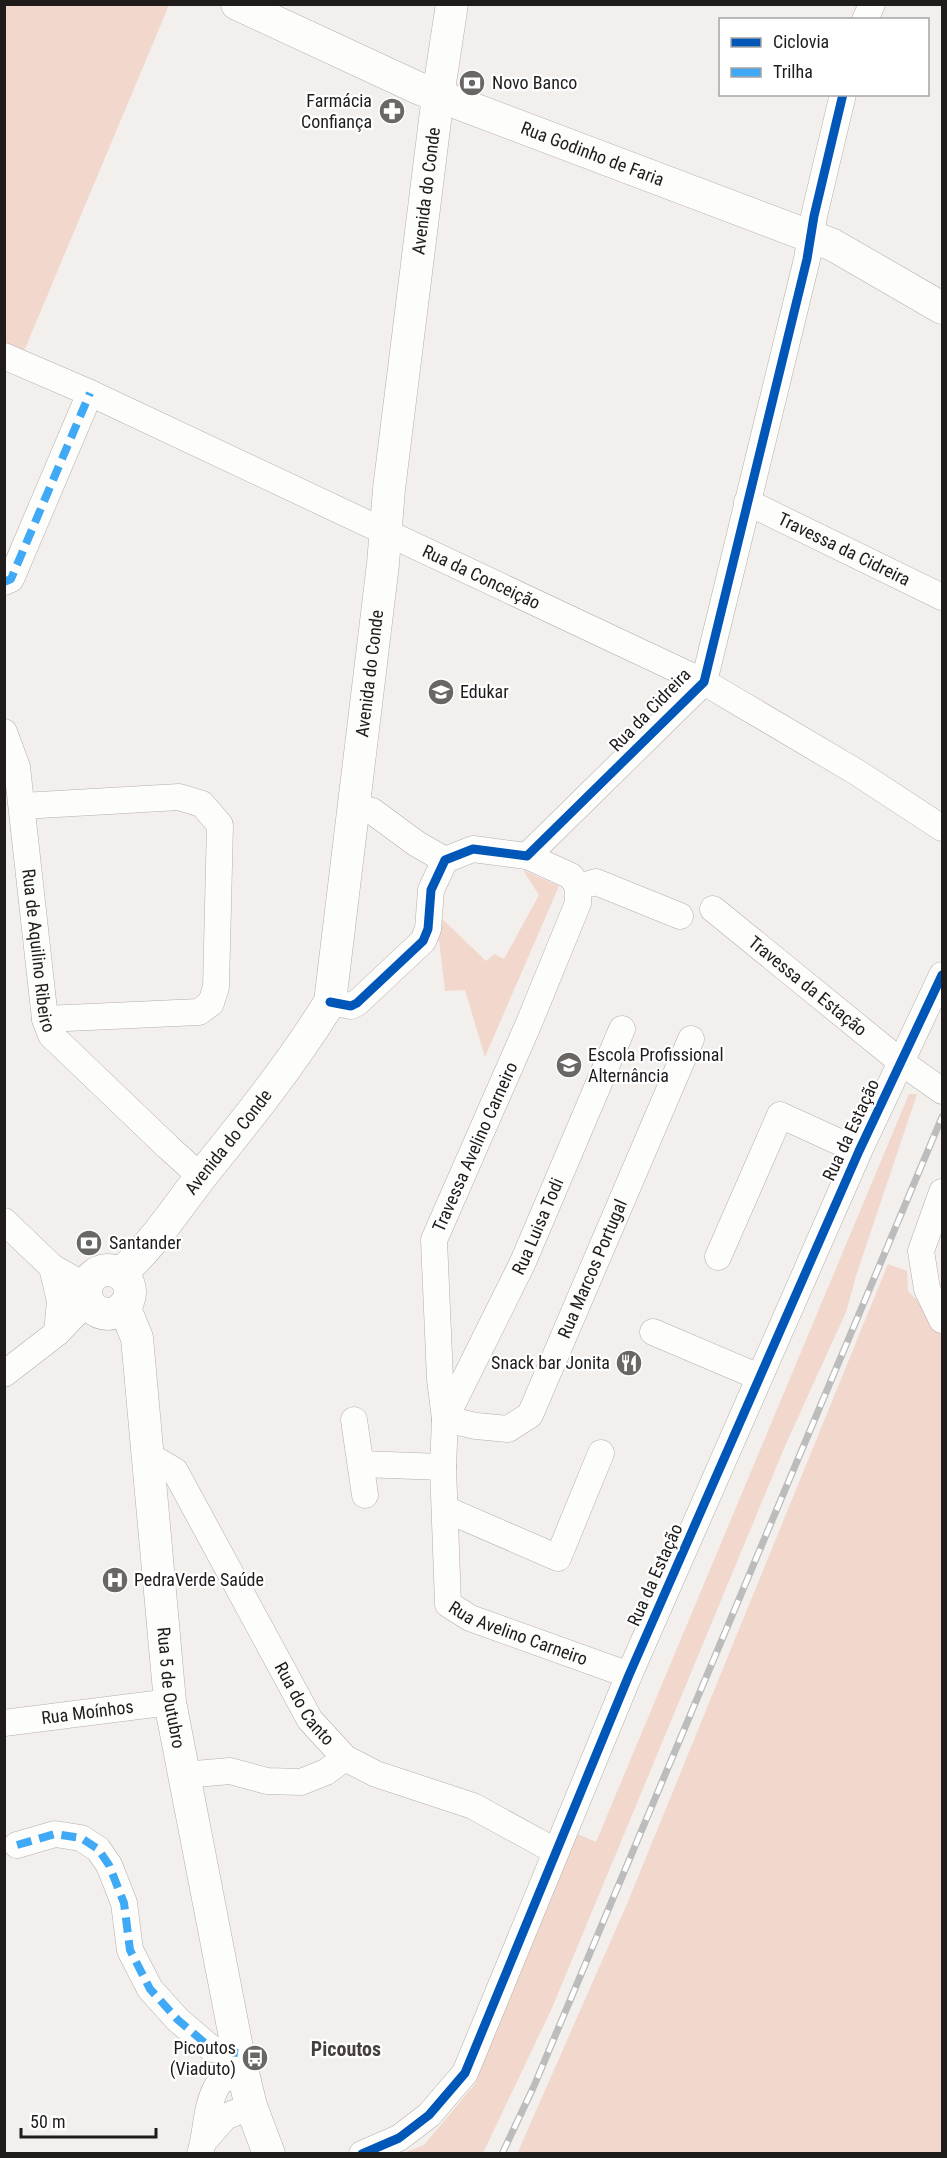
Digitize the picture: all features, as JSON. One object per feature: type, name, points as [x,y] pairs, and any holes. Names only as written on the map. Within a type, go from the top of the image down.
[{"type":"main road","name":"Rua Godinho de Faria","points":[[237,4],[438,96],[788,226],[833,245],[942,308]]},
{"type":"main road","name":"Avenida do Conde","points":[[120,1274],[138,1258],[302,1047],[330,1002],[387,532],[389,489],[438,96],[452,4]]},
{"type":"main road","points":[[113,1271],[120,1274],[129,1285],[130,1293],[124,1306],[118,1311],[104,1313],[97,1311],[87,1294],[89,1280],[99,1272],[113,1271]]},
{"type":"main road","name":"Rua 5 de Outubro","points":[[124,1306],[137,1338],[170,1702],[240,2060],[251,2106],[269,2154]]},
{"type":"street","points":[[866,18],[872,4]]},
{"type":"street","name":"Rua da Cidreira","points":[[527,856],[704,682],[812,237],[814,216],[843,96]]},
{"type":"street","name":"Rua da Conceição","points":[[4,356],[90,393],[704,682],[858,773],[942,828]]},
{"type":"street","points":[[4,582],[11,579],[90,393]]},
{"type":"street","name":"Travessa da Cidreira","points":[[747,502],[942,597]]},
{"type":"street","name":"Rua de Aquilino Ribeiro","points":[[4,732],[16,767],[45,1019],[51,1035],[201,1177]]},
{"type":"street","points":[[22,806],[179,797],[202,804],[220,825],[216,987],[211,1003],[198,1012],[45,1019]]},
{"type":"street","points":[[354,806],[372,811],[417,844],[446,860]]},
{"type":"street","points":[[330,1002],[351,1006],[357,1003],[423,941],[428,929],[431,890],[446,860],[474,849],[527,856],[571,876],[578,887],[596,882],[680,916]]},
{"type":"street","name":"Travessa Avelino Carneiro","points":[[445,1419],[440,1379],[434,1240],[579,903],[578,887]]},
{"type":"street","name":"Travessa da Estação","points":[[713,909],[901,1062],[942,1091]]},
{"type":"street","name":"Rua da Estação","points":[[362,2154],[399,2138],[429,2115],[465,2073],[629,1675],[859,1151],[942,975]]},
{"type":"street","name":"Rua Luisa Todi","points":[[445,1419],[523,1262],[622,1029]]},
{"type":"street","name":"Rua Marcos Portugal","points":[[445,1419],[476,1426],[508,1429],[530,1416],[691,1039]]},
{"type":"street","points":[[718,1257],[780,1115],[859,1151]]},
{"type":"street","points":[[942,1192],[921,1251],[927,1289],[942,1320]]},
{"type":"street","points":[[4,1221],[51,1267],[87,1294],[57,1333],[4,1374]]},
{"type":"street","points":[[51,1267],[60,1301],[57,1333]]},
{"type":"street","points":[[653,1332],[759,1377]]},
{"type":"street","name":"Rua Avelino Carneiro","points":[[445,1419],[443,1467],[448,1604],[470,1618],[629,1675]]},
{"type":"street","points":[[354,1420],[365,1495]]},
{"type":"street","points":[[445,1509],[558,1558],[601,1453]]},
{"type":"street","name":"Rua do Canto","points":[[146,1454],[175,1472],[310,1720],[345,1758],[376,1774],[473,1806],[555,1851]]},
{"type":"street","points":[[360,1464],[443,1467]]},
{"type":"street","name":"Rua Moínhos","points":[[4,1723],[170,1702]]},
{"type":"street","points":[[183,1775],[230,1772],[267,1780],[301,1782],[326,1772],[345,1758]]},
{"type":"street","points":[[17,1845],[55,1834],[81,1838],[98,1849],[109,1865],[124,1903],[130,1950],[150,1989],[178,2020],[212,2049],[240,2060],[216,2086],[205,2123],[203,2147]]},
{"type":"street","points":[[203,2147],[225,2116],[251,2106]]},
{"type":"shaded area","points":[[5,5],[169,5],[24,351],[5,342]]},
{"type":"shaded area","points":[[523,870],[559,886],[485,1057],[465,990],[445,991],[439,940],[433,944],[438,915],[486,961],[494,954],[504,959],[539,895]]},
{"type":"shaded area","points":[[909,1094],[917,1094],[846,1312],[785,1446],[552,2008],[483,2153],[401,2154],[424,2145],[475,2084],[575,1833],[596,1842]]},
{"type":"shaded area","points":[[888,1264],[907,1271],[908,1291],[929,1312],[942,1337],[942,2153],[517,2154],[627,1904]]},
{"type":"railway","points":[[502,2154],[534,2086],[942,1117]]},
{"type":"marked path","points":[[4,582],[11,579],[90,393]]},
{"type":"marked path","points":[[17,1845],[55,1834],[81,1838],[98,1849],[109,1865],[124,1903],[130,1950],[150,1989],[178,2020],[212,2049],[238,2053]]},
{"type":"cycle path","points":[[330,1002],[351,1006],[357,1003],[423,941],[428,929],[431,890],[445,860],[473,849],[527,856],[704,682],[807,259],[814,216],[843,96]]},
{"type":"cycle path","points":[[362,2154],[399,2138],[429,2115],[465,2073],[629,1675],[859,1151],[942,975]]},
{"type":"place","name":"Novo Banco","points":[[472,83]]},
{"type":"place","name":"Farmácia Confiança","points":[[392,111]]},
{"type":"place","name":"Edukar","points":[[441,692]]},
{"type":"place","name":"Escola Profissional Alternância","points":[[569,1065]]},
{"type":"place","name":"Santander","points":[[89,1243]]},
{"type":"place","name":"Snack bar Jonita","points":[[629,1363]]},
{"type":"place","name":"PedraVerde Saúde","points":[[115,1580]]},
{"type":"place","name":"Picoutos (Viaduto)","points":[[255,2058]]},
{"type":"district","name":"Picoutos","points":[[346,2049]]}]
